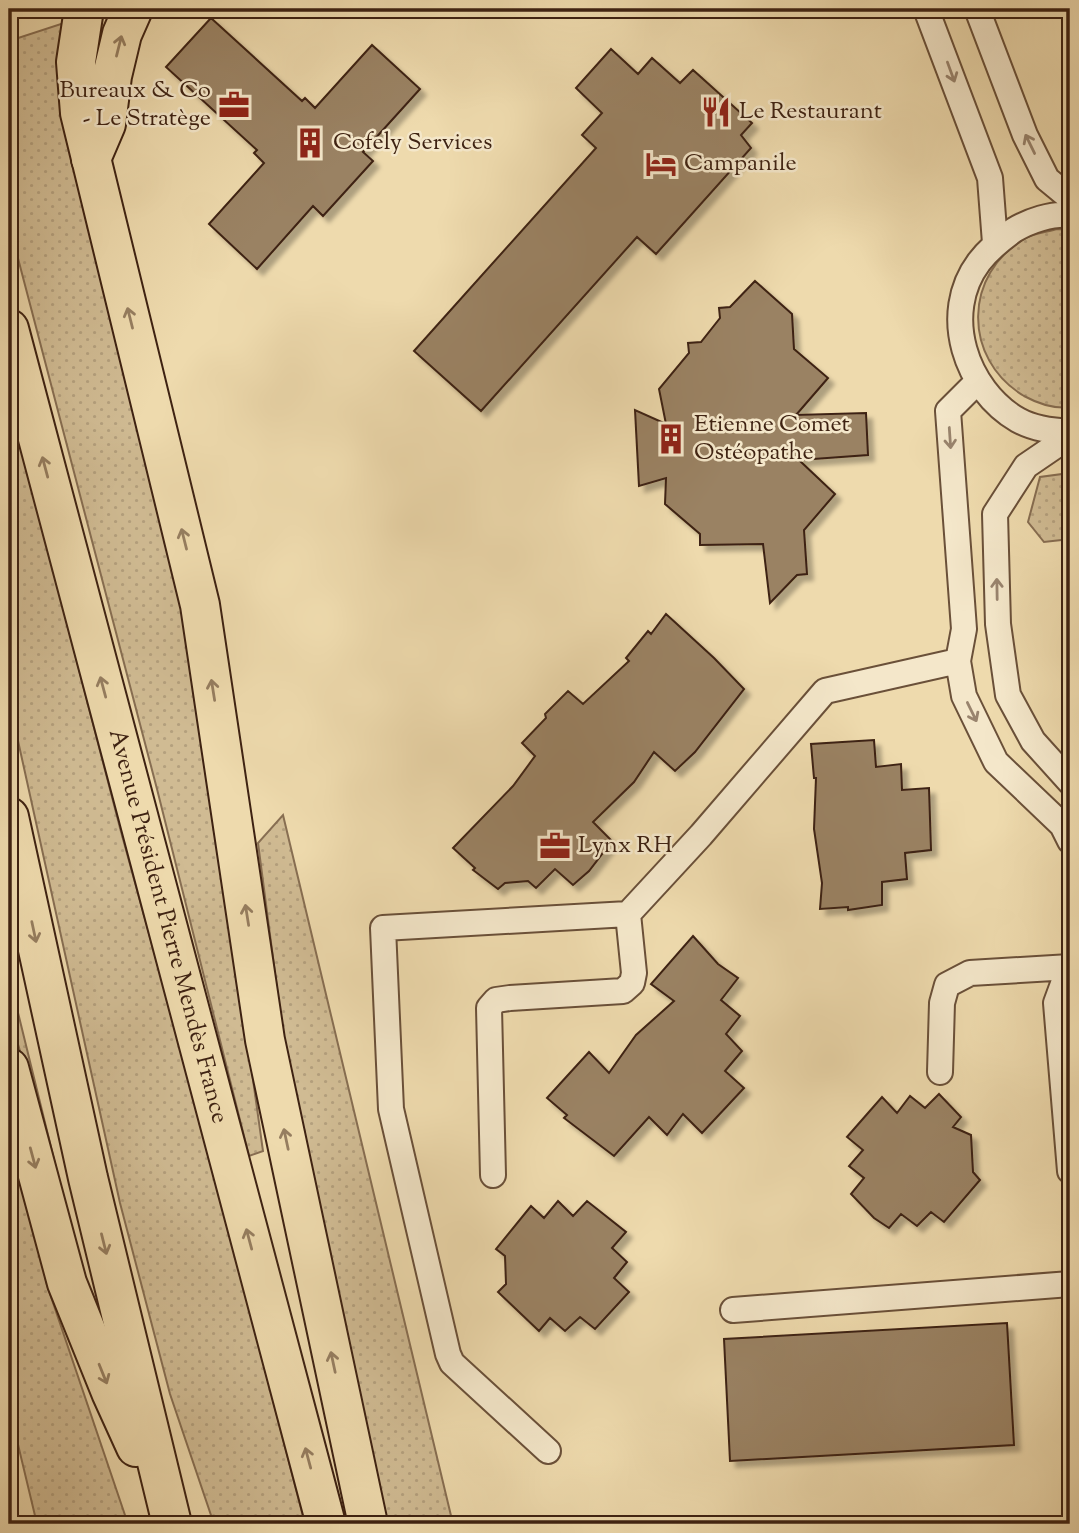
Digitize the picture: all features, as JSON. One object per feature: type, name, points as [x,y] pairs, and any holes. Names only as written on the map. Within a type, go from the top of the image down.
[{"type":"main road","points":[[84,9],[76,62],[79,113],[200,605],[265,1040],[368,1524]]},
{"type":"main road","points":[[90,159],[106,124],[112,76],[122,34],[133,9]]},
{"type":"main road","name":"Avenue Président Pierre Mendès France","points":[[9,329],[326,1524]]},
{"type":"main road","points":[[9,817],[88,1178],[172,1523]]},
{"type":"main road","points":[[9,1068],[67,1283],[111,1392],[172,1523]]},
{"type":"lane","points":[[926,9],[990,178],[995,243]]},
{"type":"lane","points":[[977,9],[1025,135],[1047,179],[1070,198]]},
{"type":"lane","points":[[1070,215],[1027,222],[995,243],[977,264],[965,290],[960,317],[964,351],[977,382],[996,404],[1020,421],[1070,434]]},
{"type":"lane","points":[[977,382],[948,411],[964,629],[958,661],[964,696],[996,762],[1062,825],[1070,841]]},
{"type":"lane","points":[[1070,434],[1027,466],[995,514],[998,624],[1007,695],[1033,741],[1070,782]]},
{"type":"lane","points":[[964,629],[998,624]]},
{"type":"lane","points":[[548,1451],[452,1363],[448,1354],[391,1109],[383,928],[628,914],[701,835],[825,691],[958,661]]},
{"type":"lane","points":[[494,1175],[489,1008],[496,1000],[510,998],[623,991],[632,983],[634,972],[628,914]]},
{"type":"lane","points":[[940,1072],[942,1003],[947,985],[970,974],[1070,966],[1056,1003],[1070,1171]]},
{"type":"lane","points":[[733,1310],[1070,1284]]},
{"type":"shaded area","points":[[70,21],[183,615],[223,866],[263,1151],[249,1156],[157,789],[9,224],[9,41]]},
{"type":"shaded area","points":[[1057,229],[1070,230],[1070,407],[1046,405],[1029,399],[1004,380],[989,361],[981,339],[978,316],[981,294],[990,272],[1005,253],[1030,236]]},
{"type":"shaded area","points":[[9,399],[305,1524],[214,1524],[170,1394],[120,1203],[9,700]]},
{"type":"shaded area","points":[[1070,473],[1070,539],[1044,542],[1028,522],[1040,477]]},
{"type":"shaded area","points":[[283,815],[453,1524],[386,1524],[287,1065],[258,843]]},
{"type":"shaded area","points":[[9,976],[63,1196],[9,1014]]},
{"type":"shaded area","points":[[9,1137],[27,1198],[47,1285],[128,1524],[37,1524],[9,1407]]},
{"type":"building","name":"Cofely Services","points":[[211,18],[302,101],[305,98],[315,108],[372,45],[420,89],[363,152],[373,161],[323,216],[313,206],[257,269],[209,224],[264,163],[254,153],[257,150],[166,67]]},
{"type":"building","points":[[611,49],[638,74],[652,58],[680,83],[693,70],[752,123],[741,135],[751,148],[656,254],[637,237],[481,411],[414,351],[596,148],[582,135],[602,113],[576,88]]},
{"type":"building","name":"Etienne Comet Ostéopathe","points":[[755,281],[792,314],[794,349],[828,378],[796,415],[866,413],[868,455],[799,460],[835,494],[804,530],[807,574],[797,575],[770,603],[763,544],[700,545],[700,534],[665,504],[666,478],[639,486],[635,410],[666,424],[659,389],[689,353],[688,343],[701,342],[720,318],[719,308],[730,307]]},
{"type":"building","points":[[666,614],[744,689],[695,752],[675,771],[654,752],[634,782],[593,822],[612,841],[589,871],[573,885],[555,869],[536,888],[528,881],[505,883],[498,889],[473,870],[475,868],[453,848],[513,786],[535,756],[522,743],[546,718],[545,714],[568,691],[583,704],[629,661],[626,658],[648,631],[651,634]]},
{"type":"building","points":[[874,740],[876,767],[901,764],[902,790],[929,788],[931,850],[905,853],[907,879],[882,882],[882,905],[848,910],[848,907],[820,909],[822,883],[814,829],[816,778],[811,744]]},
{"type":"building","points":[[693,936],[718,964],[738,978],[721,1000],[740,1016],[726,1034],[742,1051],[725,1071],[744,1088],[702,1133],[683,1114],[667,1135],[649,1117],[614,1156],[564,1118],[567,1115],[547,1098],[589,1052],[609,1073],[636,1035],[674,1001],[651,984]]},
{"type":"building","points":[[939,1094],[961,1117],[953,1127],[971,1135],[973,1172],[980,1180],[944,1222],[931,1212],[917,1226],[901,1214],[889,1228],[874,1218],[851,1194],[864,1178],[849,1166],[863,1150],[847,1137],[882,1097],[897,1113],[910,1096],[925,1108]]},
{"type":"building","points":[[558,1201],[573,1216],[587,1201],[626,1232],[612,1248],[627,1262],[614,1278],[629,1292],[595,1329],[580,1317],[565,1331],[550,1318],[539,1331],[498,1292],[506,1284],[505,1256],[496,1249],[531,1206],[544,1218]]},
{"type":"building","points":[[1007,1323],[1014,1445],[730,1461],[724,1339]]},
{"type":"place","name":"Bureaux & Co - Le Stratège","points":[[234,105]]},
{"type":"place","name":"Le Restaurant","points":[[716,112]]},
{"type":"place","name":"Cofely Services","points":[[310,143]]},
{"type":"place","name":"Campanile","points":[[661,164]]},
{"type":"place","name":"Etienne Comet Ostéopathe","points":[[671,439]]},
{"type":"place","name":"Lynx RH","points":[[555,846]]}]
